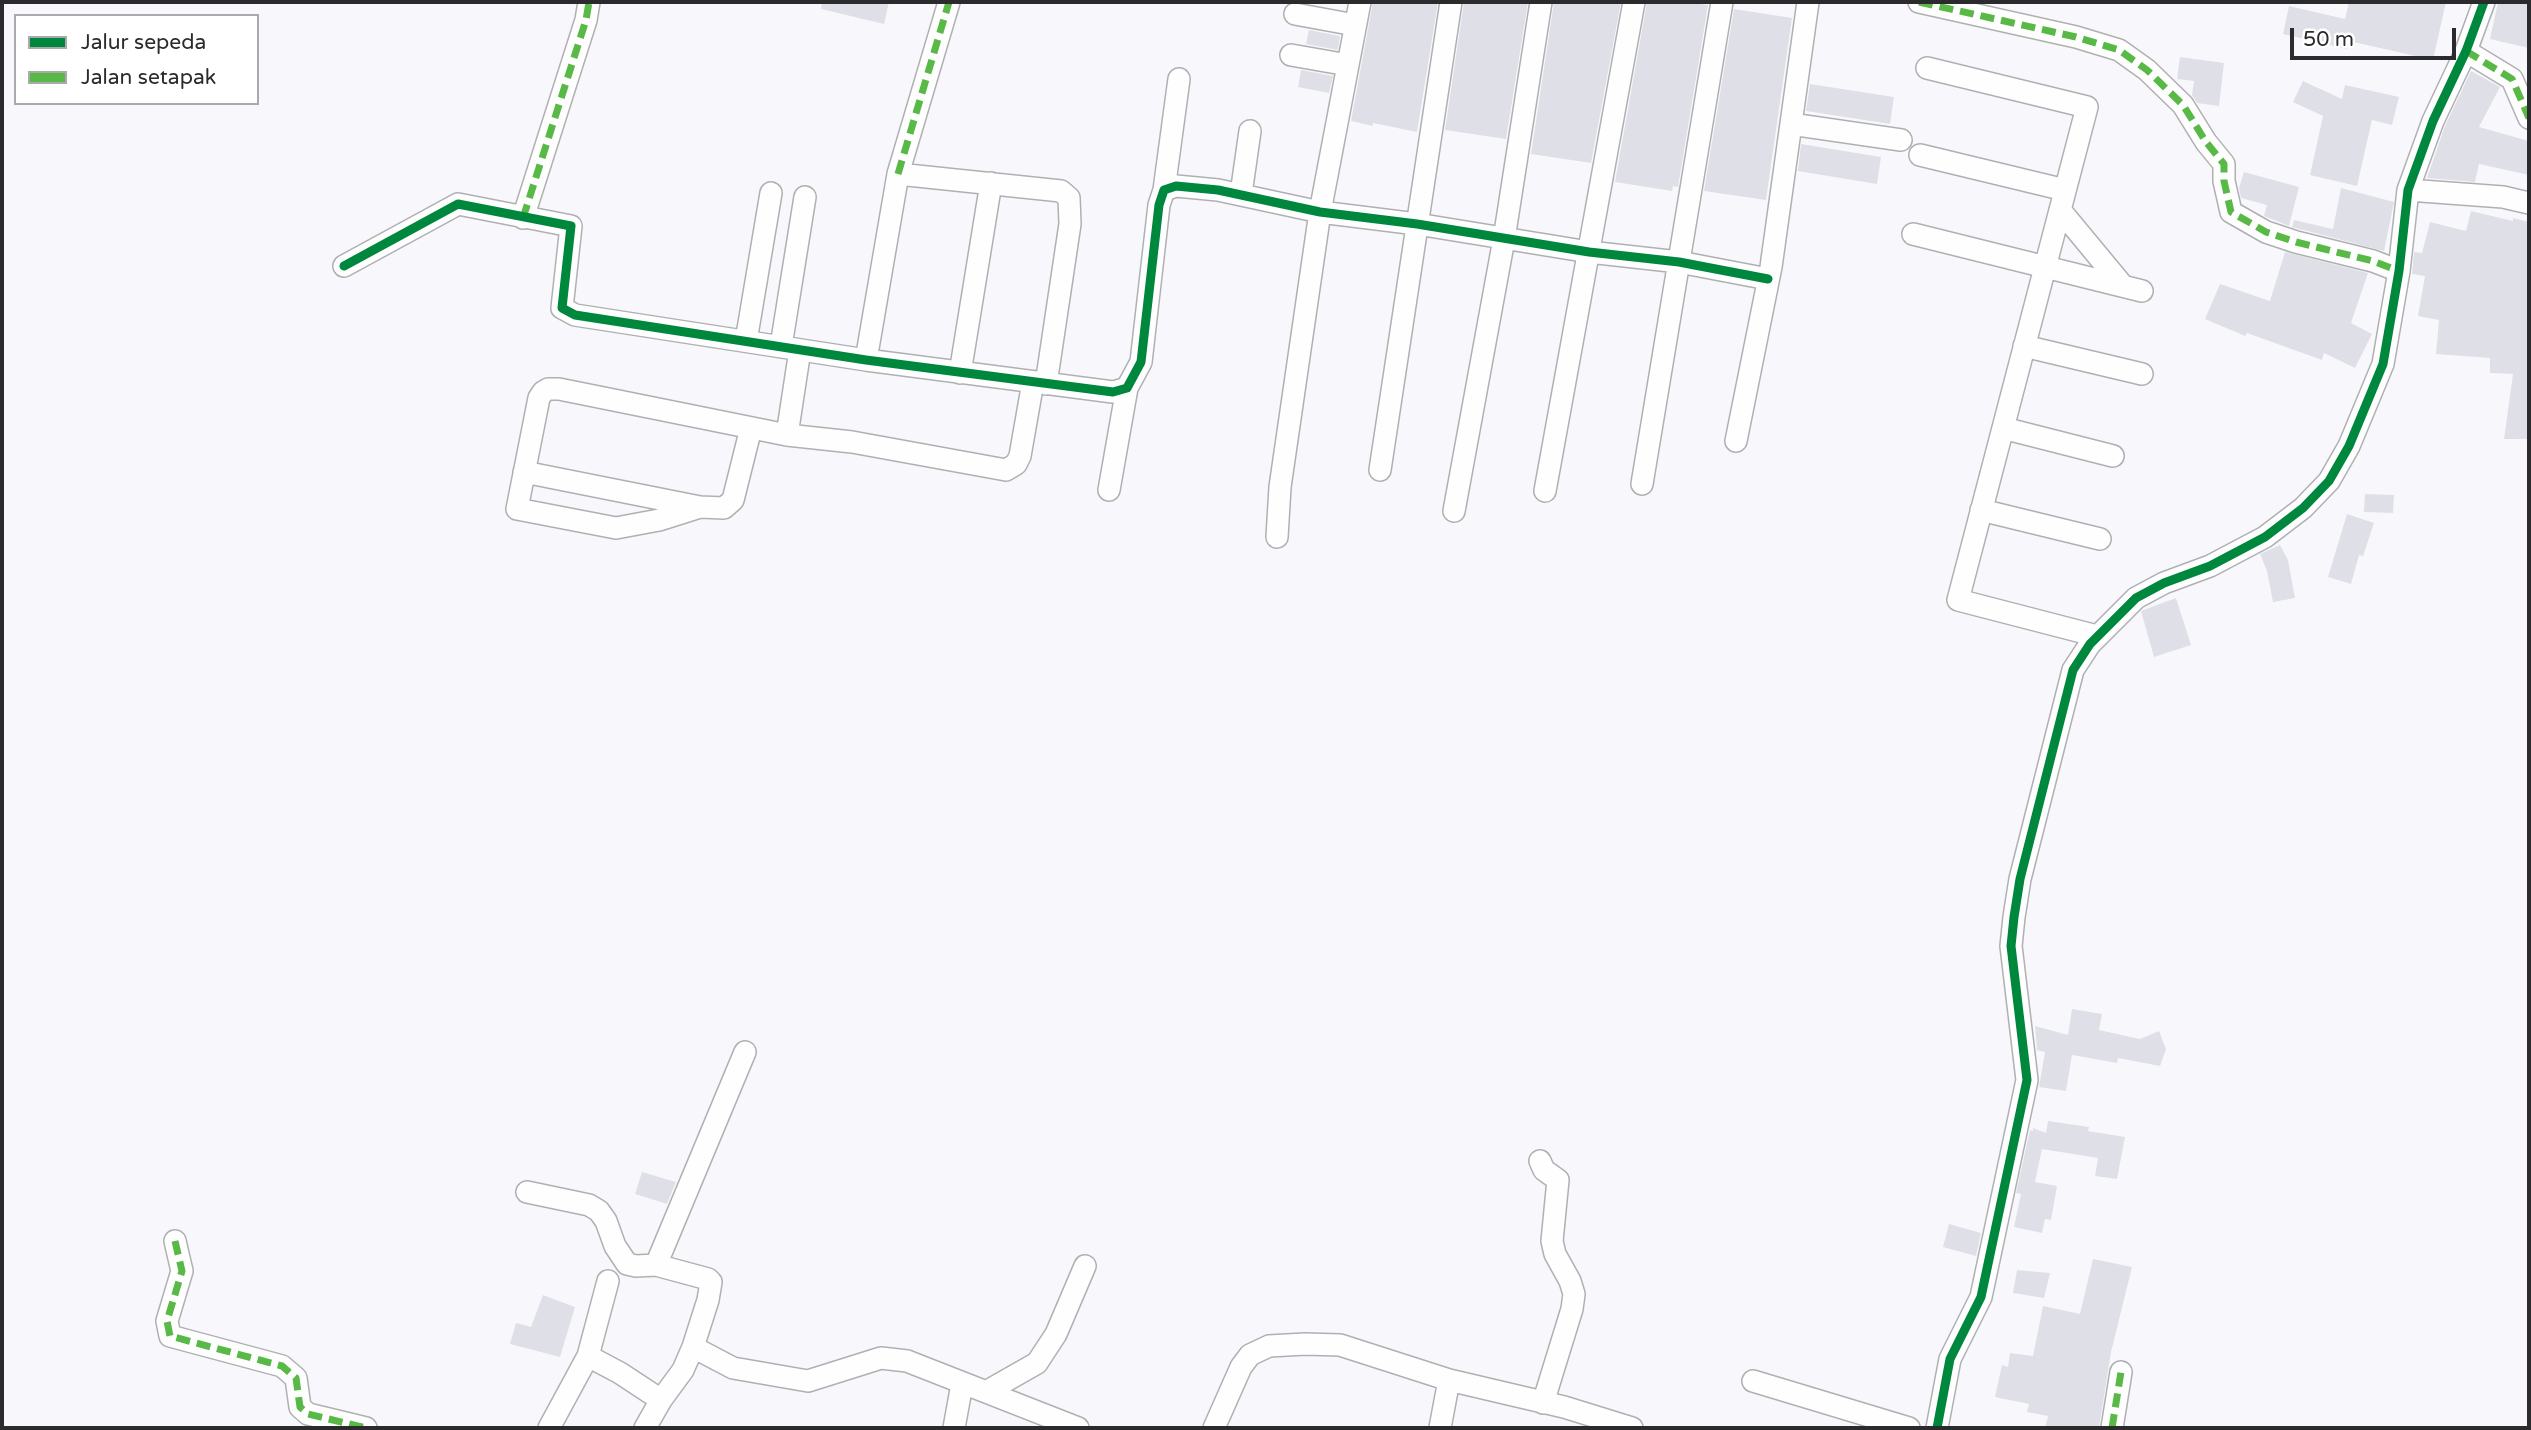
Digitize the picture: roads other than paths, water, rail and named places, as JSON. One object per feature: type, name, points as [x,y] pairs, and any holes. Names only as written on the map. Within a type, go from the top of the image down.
[{"type":"street","points":[[523,218],[586,20],[589,2]]},
{"type":"street","points":[[866,360],[898,174],[949,2]]},
{"type":"street","points":[[1277,537],[1280,487],[1320,212],[1360,2]]},
{"type":"street","points":[[1380,470],[1451,2]]},
{"type":"street","points":[[1454,511],[1504,239],[1541,2]]},
{"type":"street","points":[[1545,491],[1634,2]]},
{"type":"street","points":[[1642,484],[1722,2]]},
{"type":"street","points":[[1736,441],[1768,279],[1808,2]]},
{"type":"street","points":[[1919,2],[2076,37],[2119,50],[2147,70],[2183,105],[2206,142],[2224,164],[2224,181],[2231,212],[2266,232],[2373,261],[2399,271]]},
{"type":"street","points":[[1937,1428],[1950,1359],[1982,1297],[2027,1080],[2011,946],[2020,879],[2073,670],[2097,636],[2136,598],[2164,583],[2210,566],[2265,537],[2303,508],[2329,481],[2349,446],[2383,363],[2399,271],[2408,190],[2433,121],[2466,51],[2484,2]]},
{"type":"street","points":[[1295,15],[1355,25]]},
{"type":"street","points":[[2466,51],[2512,79],[2529,118]]},
{"type":"street","points":[[1291,55],[1348,65]]},
{"type":"street","points":[[1927,68],[2087,107],[1958,600],[2097,636]]},
{"type":"street","points":[[1109,491],[1127,388],[1141,362],[1159,205],[1164,190],[1179,79]]},
{"type":"street","points":[[1791,124],[1901,140]]},
{"type":"street","points":[[1241,194],[1250,131]]},
{"type":"street","points":[[1913,234],[2132,289],[2062,200],[1920,155]]},
{"type":"street","points":[[700,507],[659,520],[615,528],[517,509],[539,398],[543,392],[552,388],[787,435],[852,442],[1006,470],[1016,464],[1039,383],[1071,204],[1069,198],[1061,191],[898,174]]},
{"type":"street","points":[[960,373],[991,183]]},
{"type":"street","points":[[1164,190],[1176,186],[1241,194],[1320,212],[1418,224],[1588,252],[1679,262],[1768,279]]},
{"type":"street","points":[[2408,190],[2503,197],[2529,203]]},
{"type":"street","points":[[746,341],[771,193]]},
{"type":"street","points":[[787,435],[791,348],[805,197]]},
{"type":"street","points":[[344,266],[458,204],[571,226],[562,308],[575,316],[960,373],[1113,392],[1127,388]]},
{"type":"street","points":[[2024,345],[2142,374]]},
{"type":"street","points":[[524,472],[700,507],[724,508],[733,500],[751,428]]},
{"type":"street","points":[[2003,428],[2113,456]]},
{"type":"street","points":[[615,528],[623,492]]},
{"type":"street","points":[[1982,510],[2100,539]]},
{"type":"street","points":[[656,1265],[745,1052]]},
{"type":"street","points":[[1540,1161],[1544,1170],[1558,1180],[1552,1241],[1555,1254],[1574,1294],[1572,1309],[1543,1403]]},
{"type":"street","points":[[527,1192],[589,1206],[599,1211],[606,1221],[615,1246],[627,1264],[656,1265],[711,1282],[708,1300],[683,1370],[645,1428]]},
{"type":"street","points":[[175,1241],[182,1271],[167,1321],[170,1336],[282,1366],[296,1378],[300,1407],[308,1414],[366,1428]]},
{"type":"street","points":[[986,1392],[1037,1363],[1056,1334],[1085,1266]]},
{"type":"street","points":[[550,1428],[588,1356],[608,1281]]},
{"type":"street","points":[[1213,1428],[1241,1367],[1250,1355],[1269,1346],[1340,1345],[1450,1380],[1632,1428]]},
{"type":"street","points":[[693,1347],[733,1368],[808,1381],[881,1358],[907,1361],[986,1392],[1028,1419],[1078,1428]]},
{"type":"street","points":[[588,1356],[661,1400]]},
{"type":"street","points":[[2112,1428],[2121,1372]]},
{"type":"street","points":[[1440,1428],[1450,1380]]},
{"type":"street","points":[[1753,1381],[1909,1428]]},
{"type":"street","points":[[954,1428],[962,1384]]}]
